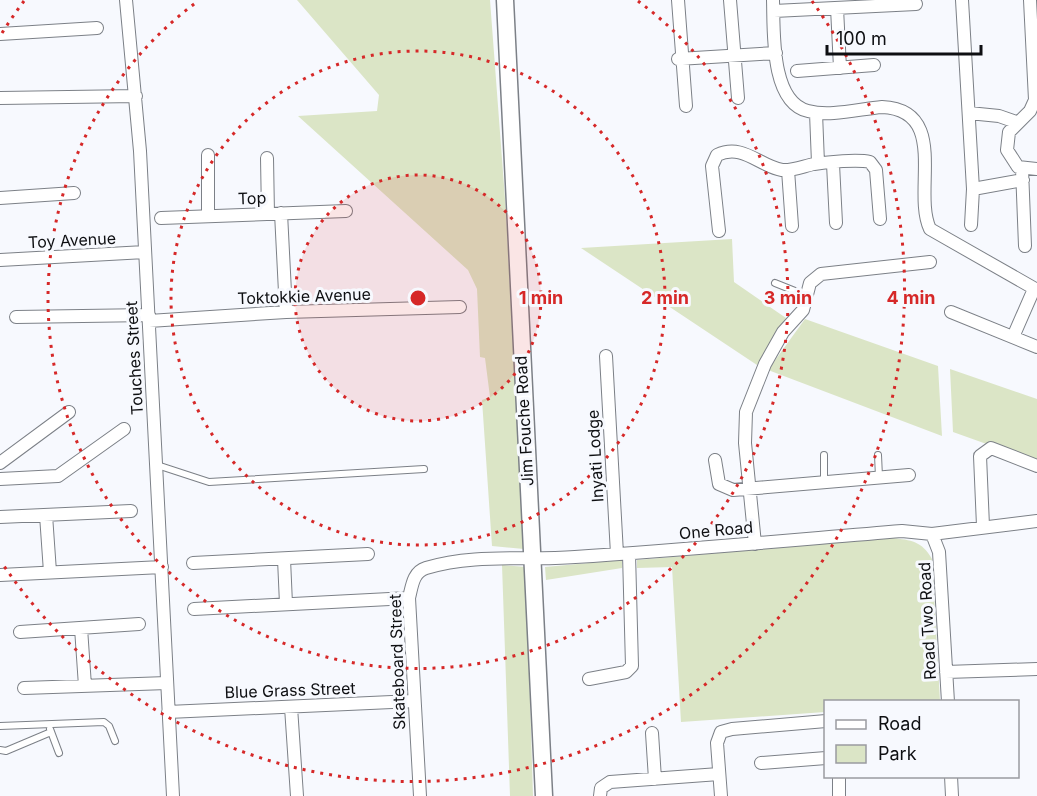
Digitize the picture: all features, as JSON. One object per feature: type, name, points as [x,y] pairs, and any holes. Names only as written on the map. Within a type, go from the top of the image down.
[{"type":"street","name":"Jim Fouche Road","points":[[503,0],[544,796]]},
{"type":"street","points":[[678,0],[679,59],[686,106]]},
{"type":"street","points":[[730,0],[738,98]]},
{"type":"street","points":[[962,0],[973,189],[971,225]]},
{"type":"street","points":[[1025,246],[1023,174],[1007,150],[1009,132],[1016,122],[1030,111],[1035,100],[1030,0]]},
{"type":"street","name":"Touches Street","points":[[126,2],[136,96],[173,796]]},
{"type":"street","points":[[916,4],[837,8],[773,6],[776,53],[787,96],[797,106],[816,113],[891,108],[900,110],[912,120],[924,142],[926,215],[930,229],[1036,289],[1013,338]]},
{"type":"street","points":[[837,8],[840,68]]},
{"type":"street","points":[[0,34],[97,28]]},
{"type":"street","points":[[679,59],[776,53]]},
{"type":"street","points":[[797,71],[874,65]]},
{"type":"street","points":[[0,98],[136,96]]},
{"type":"street","points":[[816,113],[818,163]]},
{"type":"street","points":[[969,113],[999,116],[1016,122]]},
{"type":"street","points":[[718,231],[712,166],[717,155],[723,152],[749,154],[772,167],[788,170],[818,163],[867,161],[876,170],[880,219]]},
{"type":"street","points":[[208,155],[208,216]]},
{"type":"street","points":[[267,158],[268,214]]},
{"type":"street","points":[[833,164],[836,223]]},
{"type":"street","points":[[973,189],[1037,169]]},
{"type":"street","points":[[788,170],[792,226]]},
{"type":"street","points":[[0,198],[74,193]]},
{"type":"street","name":"Top","points":[[161,218],[346,211]]},
{"type":"street","points":[[281,213],[286,312]]},
{"type":"street","name":"Toy Avenue","points":[[0,260],[145,252]]},
{"type":"street","points":[[754,544],[745,443],[746,412],[758,379],[783,332],[803,310],[810,282],[821,274],[930,262]]},
{"type":"street","name":"Toktokkie Avenue","points":[[16,317],[149,318],[460,307]]},
{"type":"street","points":[[951,312],[1037,347]]},
{"type":"street","name":"Inyati Lodge","points":[[589,679],[626,672],[632,666],[606,356]]},
{"type":"street","points":[[0,463],[69,412]]},
{"type":"street","points":[[0,479],[58,476],[124,429]]},
{"type":"street","points":[[983,526],[980,456],[984,450],[991,448],[1037,466]]},
{"type":"street","points":[[715,460],[719,484],[733,490],[909,475]]},
{"type":"street","points":[[0,517],[131,511]]},
{"type":"street","points":[[46,515],[50,572]]},
{"type":"street","points":[[932,534],[1037,521]]},
{"type":"street","name":"One Road","points":[[532,560],[902,531],[932,534]]},
{"type":"street","name":"Road Two Road","points":[[932,534],[939,552],[948,700]]},
{"type":"street","points":[[193,563],[368,554]]},
{"type":"street","name":"Skateboard Street","points":[[420,796],[409,598],[414,579],[425,568],[497,556],[532,560]]},
{"type":"street","points":[[284,559],[286,604]]},
{"type":"street","points":[[0,575],[162,567]]},
{"type":"street","points":[[194,609],[409,598]]},
{"type":"street","points":[[20,632],[139,624]]},
{"type":"street","points":[[81,628],[85,686]]},
{"type":"street","points":[[946,672],[1037,669]]},
{"type":"street","points":[[24,688],[167,683]]},
{"type":"street","name":"Blue Grass Street","points":[[168,712],[414,701]]},
{"type":"street","points":[[291,707],[297,796]]},
{"type":"street","points":[[721,796],[717,743],[721,732],[732,729],[824,721]]},
{"type":"street","points":[[652,734],[655,779]]},
{"type":"street","points":[[761,763],[824,758]]},
{"type":"street","points":[[600,796],[601,788],[610,783],[719,774]]},
{"type":"street","points":[[839,778],[840,796]]},
{"type":"street","points":[[951,778],[952,796]]},
{"type":"lane","points":[[775,283],[805,295]]},
{"type":"lane","points":[[824,454],[824,482]]},
{"type":"lane","points":[[878,455],[879,478]]},
{"type":"lane","points":[[156,465],[209,482],[424,469]]},
{"type":"lane","points":[[0,726],[104,722],[109,726],[115,741]]},
{"type":"lane","points":[[47,723],[59,753]]},
{"type":"lane","points":[[0,750],[6,751],[51,732]]},
{"type":"green space","points":[[297,0],[490,0],[506,212],[524,549],[492,546],[482,400],[490,397],[485,358],[480,357],[477,289],[468,270],[298,116],[377,111],[379,95]]},
{"type":"green space","points":[[732,239],[734,282],[786,318],[757,365],[581,248]]},
{"type":"green space","points":[[805,319],[938,366],[942,436],[768,370]]},
{"type":"green space","points":[[950,369],[1037,399],[1037,462],[953,432]]},
{"type":"green space","points":[[892,538],[915,542],[924,548],[932,559],[940,700],[824,700],[824,712],[681,722],[672,567],[637,568],[637,560]]},
{"type":"green space","points":[[622,560],[622,568],[546,580],[545,567]]},
{"type":"green space","points":[[502,565],[526,567],[533,796],[510,796]]}]
